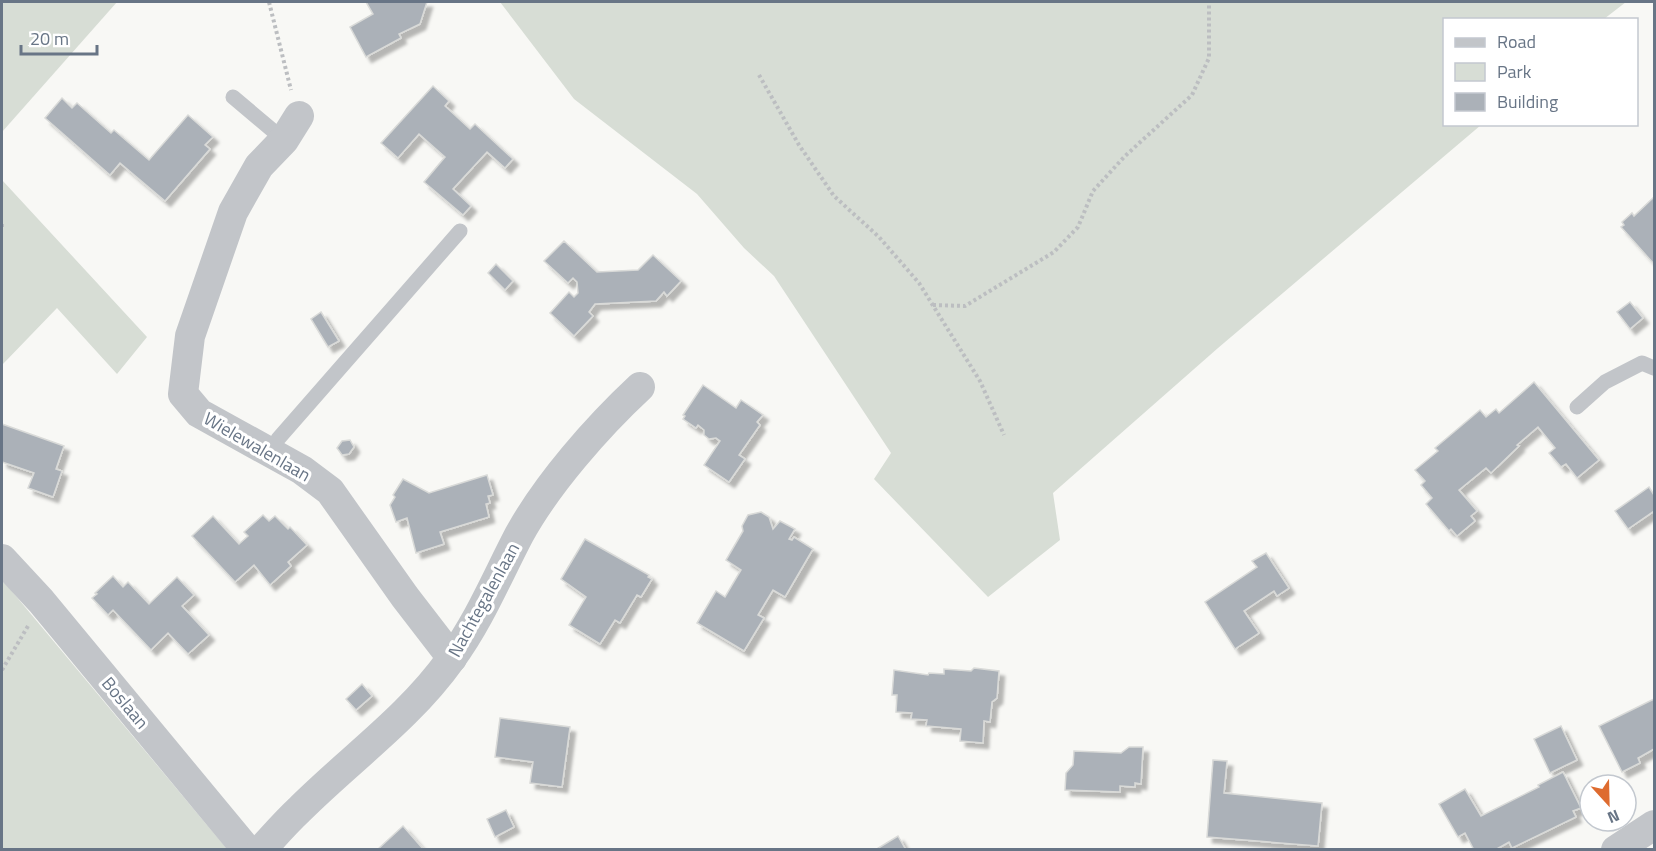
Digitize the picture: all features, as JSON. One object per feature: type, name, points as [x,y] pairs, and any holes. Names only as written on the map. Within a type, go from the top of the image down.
[{"type":"street","name":"Wielewalenlaan","points":[[292,128],[259,166],[232,212],[190,336],[183,394],[199,413],[302,470],[330,491],[405,597],[452,658]]},
{"type":"street","name":"Nachtegalenlaan","points":[[261,849],[299,809],[397,722],[426,692],[452,658],[475,622],[520,533],[549,491],[608,417],[640,387]]},
{"type":"street","name":"Boslaan","points":[[2,559],[41,601],[247,849]]},
{"type":"street","points":[[1616,849],[1654,825]]},
{"type":"lane","points":[[233,98],[292,128]]},
{"type":"lane","points":[[271,452],[278,439],[460,231]]},
{"type":"lane","points":[[1577,407],[1605,382],[1642,363],[1654,368]]},
{"type":"path","points":[[269,2],[292,128]]},
{"type":"path","points":[[933,305],[965,306],[1053,252],[1078,227],[1093,191],[1125,156],[1192,95],[1209,58],[1209,2]]},
{"type":"path","points":[[759,75],[800,145],[834,196],[879,237],[919,284],[980,381],[1004,435]]},
{"type":"path","points":[[2,670],[41,601]]},
{"type":"green space","points":[[2,2],[117,2],[2,132]]},
{"type":"green space","points":[[500,2],[1626,2],[1605,18],[1443,18],[1443,126],[1480,126],[1218,348],[1053,493],[1060,540],[988,597],[874,479],[891,453],[774,276],[744,248],[697,194],[574,99]]},
{"type":"green space","points":[[2,180],[147,337],[117,374],[57,308],[2,365]]},
{"type":"green space","points":[[2,581],[10,589],[227,849],[2,849]]},
{"type":"building","points":[[366,2],[427,2],[420,24],[399,34],[401,38],[366,57],[350,27],[373,14]]},
{"type":"building","points":[[433,86],[449,101],[445,106],[470,129],[475,124],[513,159],[505,168],[487,152],[453,189],[471,206],[463,215],[424,182],[445,157],[419,134],[398,158],[381,143]]},
{"type":"building","points":[[62,98],[72,108],[77,103],[111,133],[114,130],[149,160],[188,115],[213,137],[205,145],[210,149],[165,201],[120,163],[110,175],[45,118]]},
{"type":"building","points":[[1654,197],[1653,263],[1621,227],[1624,225],[1622,222],[1632,213],[1634,216]]},
{"type":"building","points":[[564,241],[597,272],[638,270],[653,255],[681,281],[667,296],[664,292],[656,301],[595,304],[589,312],[593,316],[574,336],[550,313],[569,292],[574,297],[578,293],[577,282],[573,278],[568,283],[544,261]]},
{"type":"building","points":[[496,264],[513,281],[505,290],[488,273]]},
{"type":"building","points":[[1630,302],[1643,318],[1630,329],[1617,312]]},
{"type":"building","points":[[321,312],[339,341],[328,347],[311,319]]},
{"type":"building","points":[[1534,382],[1599,460],[1577,478],[1566,464],[1561,467],[1549,453],[1555,448],[1538,427],[1517,445],[1519,446],[1491,473],[1486,468],[1459,490],[1477,511],[1471,516],[1475,521],[1457,536],[1451,529],[1449,531],[1426,504],[1432,498],[1421,485],[1425,481],[1415,470],[1438,451],[1435,448],[1480,410],[1486,417],[1496,409],[1499,413]]},
{"type":"building","points":[[703,385],[736,408],[741,400],[763,415],[757,422],[760,425],[739,455],[745,459],[729,482],[704,465],[720,441],[716,438],[709,439],[698,425],[696,428],[683,419],[685,416],[683,415]]},
{"type":"building","points":[[2,424],[64,446],[56,469],[62,471],[53,497],[28,488],[34,473],[2,462]]},
{"type":"building","points":[[350,440],[354,447],[349,454],[342,455],[337,448],[342,441]]},
{"type":"building","points":[[487,475],[493,495],[488,496],[490,503],[486,504],[489,517],[440,532],[444,544],[416,553],[407,518],[396,522],[390,505],[403,479],[429,493]]},
{"type":"building","points":[[1649,487],[1654,495],[1654,511],[1628,529],[1615,511]]},
{"type":"building","points":[[761,512],[769,517],[773,529],[780,521],[795,529],[789,539],[792,540],[794,537],[813,549],[785,597],[773,590],[758,615],[764,618],[744,651],[697,623],[716,591],[725,597],[741,570],[726,560],[743,531],[742,526],[748,515]]},
{"type":"building","points":[[263,515],[269,521],[275,516],[288,529],[290,527],[307,545],[288,562],[291,566],[270,585],[254,565],[235,582],[192,536],[213,516],[239,544],[248,536],[244,532]]},
{"type":"building","points":[[585,539],[649,575],[648,577],[652,579],[641,597],[637,595],[620,623],[615,620],[600,644],[569,625],[586,597],[561,579]]},
{"type":"building","points":[[1266,553],[1289,588],[1277,596],[1274,591],[1244,611],[1259,633],[1235,649],[1205,602],[1257,567],[1252,561]]},
{"type":"building","points":[[113,576],[123,587],[128,582],[149,604],[177,577],[194,595],[182,606],[209,635],[188,654],[168,633],[151,650],[113,610],[108,615],[92,598]]},
{"type":"building","points":[[974,668],[999,671],[997,698],[992,702],[990,722],[984,721],[983,743],[960,741],[961,729],[926,726],[927,720],[911,719],[912,713],[896,712],[897,695],[892,695],[894,670],[928,675],[929,673],[944,674],[944,669],[971,671]]},
{"type":"building","points":[[362,684],[372,696],[356,710],[346,699]]},
{"type":"building","points":[[1654,699],[1654,749],[1638,758],[1640,763],[1622,772],[1599,726]]},
{"type":"building","points":[[500,718],[570,727],[562,787],[530,783],[533,762],[495,757]]},
{"type":"building","points":[[1561,726],[1577,760],[1550,773],[1534,739]]},
{"type":"building","points":[[1129,747],[1143,747],[1141,784],[1135,783],[1135,787],[1120,786],[1120,792],[1065,790],[1066,773],[1073,765],[1074,751],[1121,753]]},
{"type":"building","points":[[1213,760],[1227,761],[1224,793],[1322,803],[1318,846],[1207,837]]},
{"type":"building","points":[[1563,772],[1578,802],[1578,809],[1573,811],[1576,817],[1512,848],[1509,842],[1495,850],[1474,850],[1465,833],[1458,837],[1439,804],[1465,789],[1481,816],[1539,787],[1538,785]]},
{"type":"building","points":[[506,810],[514,827],[495,837],[487,819]]},
{"type":"building","points":[[403,826],[424,850],[377,850]]},
{"type":"building","points":[[898,836],[906,850],[875,850]]}]
